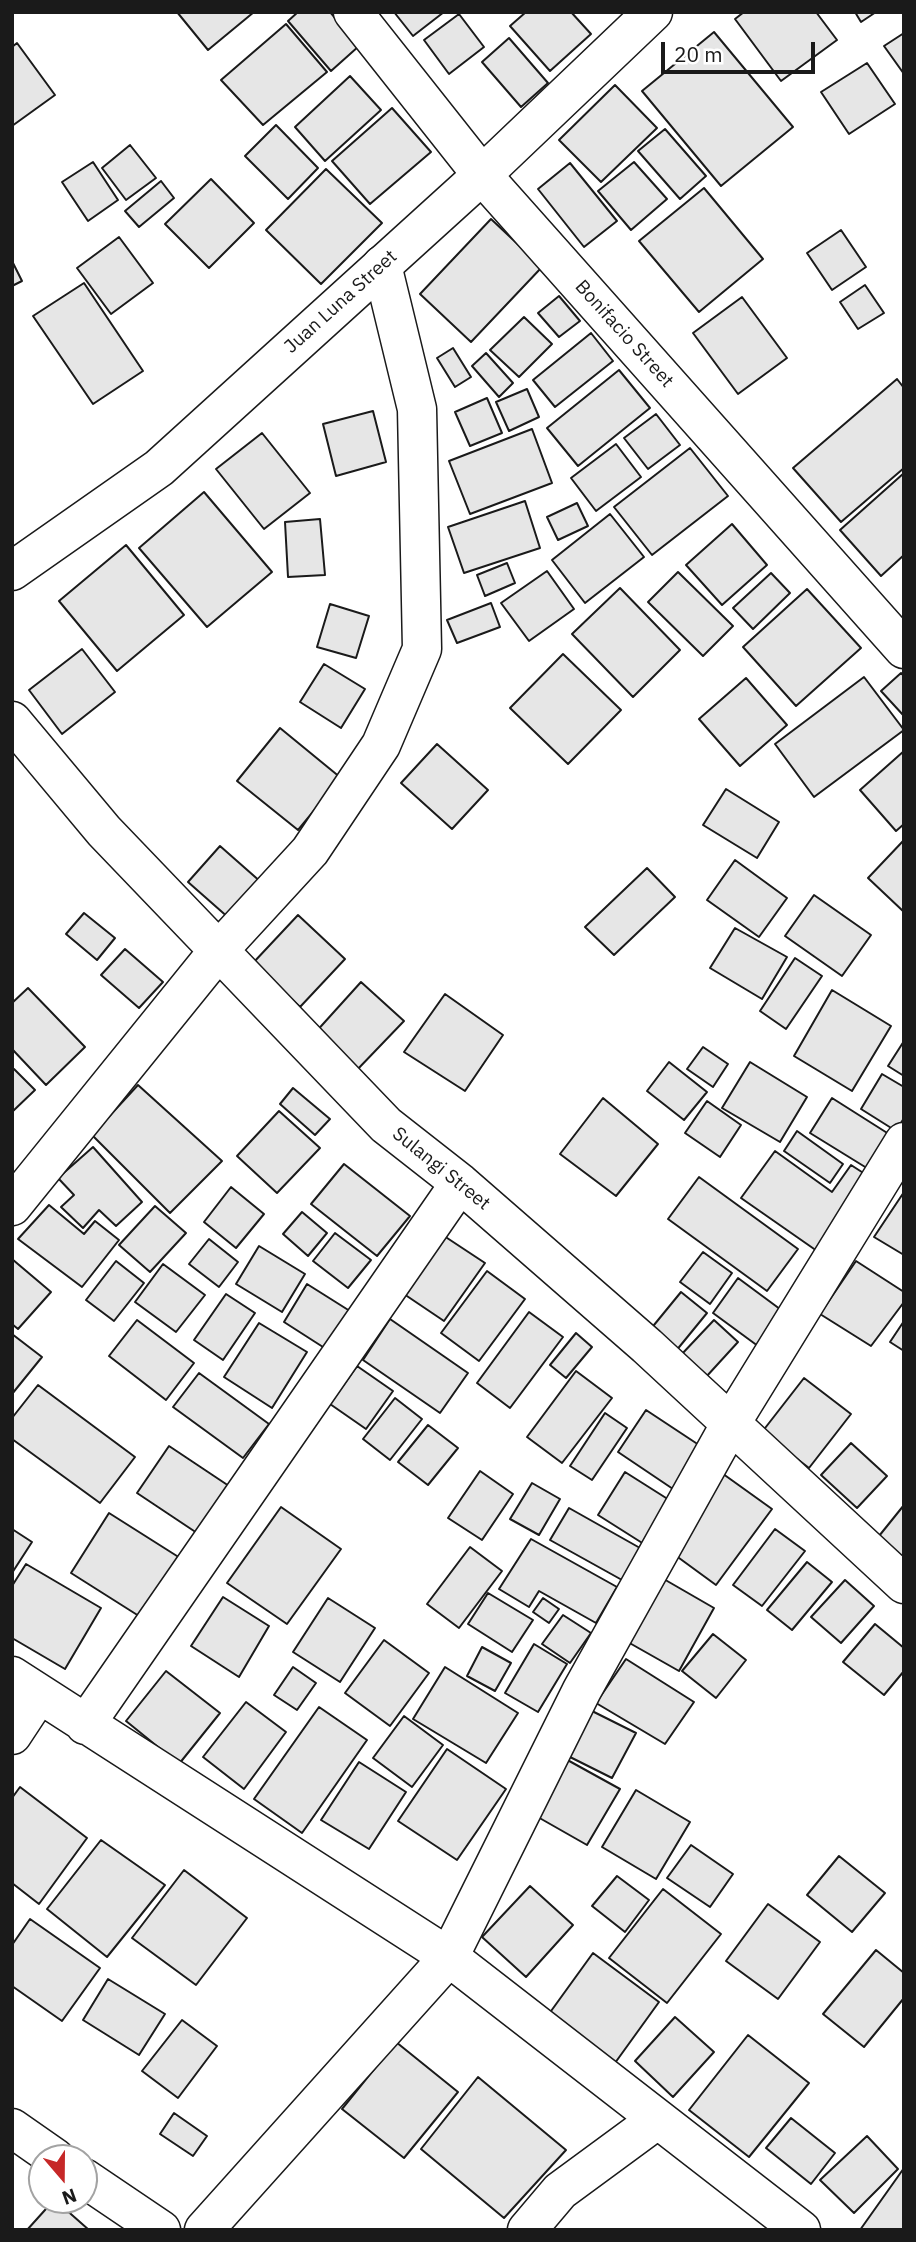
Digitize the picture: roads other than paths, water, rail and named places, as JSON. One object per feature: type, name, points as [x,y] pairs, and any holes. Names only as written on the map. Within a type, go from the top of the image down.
[{"type":"street","name":"Bonifacio Street","points":[[353,12],[482,174],[904,649]]},
{"type":"street","name":"Juan Luna Street","points":[[12,571],[159,468],[482,174],[653,12]]},
{"type":"street","points":[[12,1206],[219,950],[317,840],[381,745],[422,649],[417,409],[383,264]]},
{"type":"street","name":"Sulangi Street","points":[[12,721],[104,831],[386,1125],[460,1183],[647,1346],[904,1584]]},
{"type":"street","points":[[204,2230],[449,1957],[582,1690],[731,1423],[904,1143]]},
{"type":"street","points":[[85,1725],[460,1183]]},
{"type":"street","points":[[12,1735],[26,1685],[449,1957],[801,2230]]},
{"type":"street","points":[[527,2230],[560,2192],[658,2119]]},
{"type":"street","points":[[12,2128],[35,2144]]},
{"type":"street","points":[[98,2187],[161,2230]]}]
